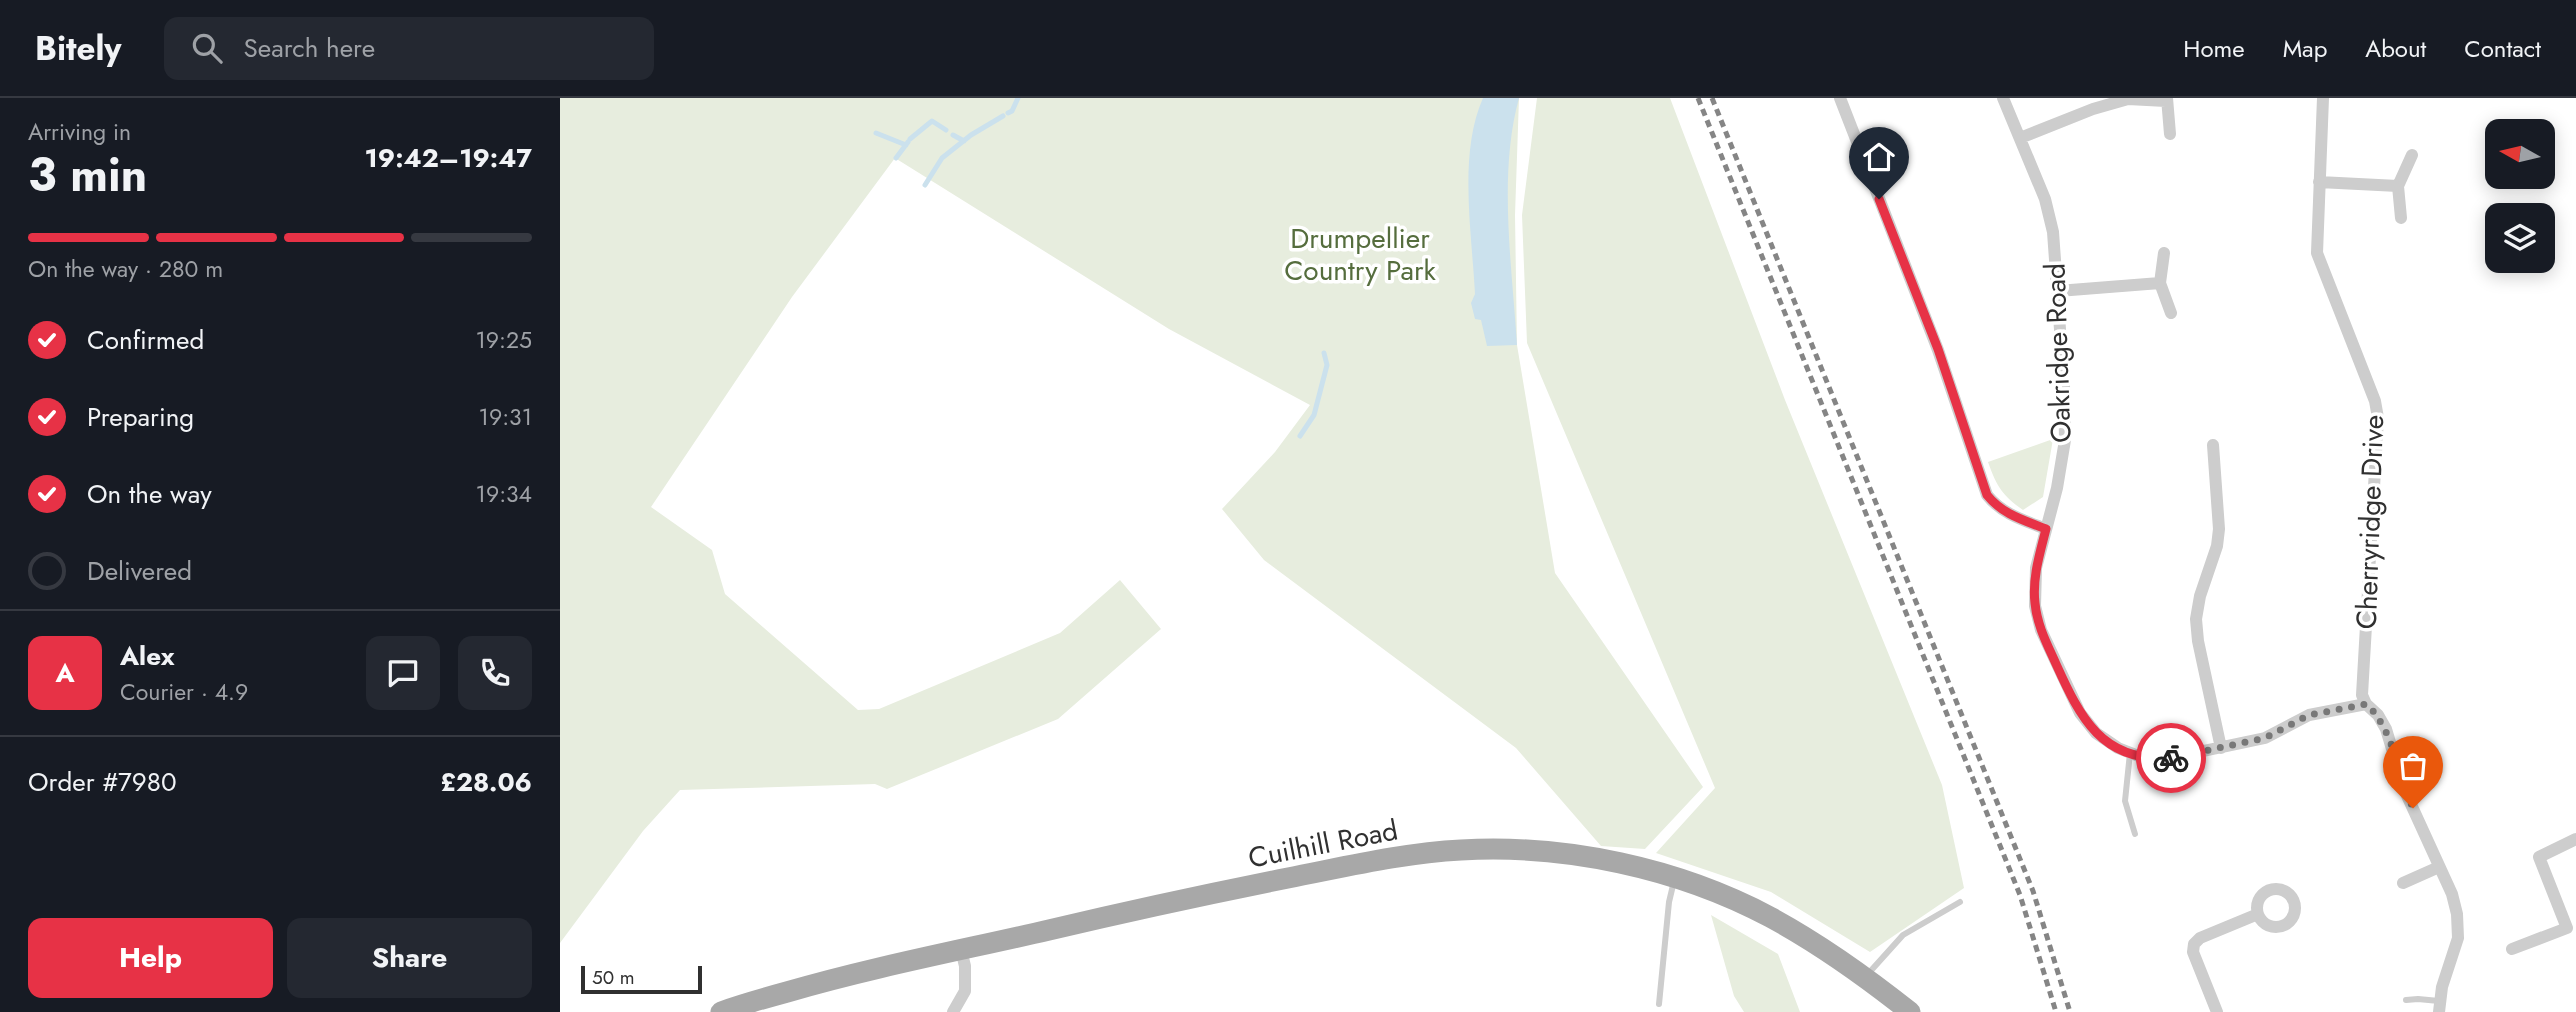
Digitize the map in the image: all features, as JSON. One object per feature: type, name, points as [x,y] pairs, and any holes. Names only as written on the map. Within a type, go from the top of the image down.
[{"type":"main road","name":"Cuilhill Road","points":[[728,1011],[846,976],[1139,909],[1425,853],[1485,849],[1535,850],[1586,857],[1674,878],[1714,892],[1768,916],[1817,944],[1866,976],[1910,1012]]},
{"type":"street","points":[[1840,98],[1938,349],[1987,495],[1996,507],[2008,514],[2046,529]]},
{"type":"street","name":"Oakridge Road","points":[[2003,98],[2049,216],[2058,291],[2066,411],[2065,440],[2057,488],[2034,589],[2035,606],[2041,630],[2080,713],[2096,733],[2130,753],[2165,759],[2265,738],[2309,715],[2367,704]]},
{"type":"street","name":"Cherryridge Drive","points":[[2323,98],[2317,253],[2375,401],[2378,418],[2362,695],[2367,704]]},
{"type":"street","points":[[2020,138],[2128,99],[2166,100],[2171,134]]},
{"type":"street","points":[[2401,218],[2398,186],[2412,155]]},
{"type":"street","points":[[2319,182],[2398,186]]},
{"type":"street","points":[[2164,253],[2160,283],[2171,313]]},
{"type":"street","points":[[2058,291],[2160,283]]},
{"type":"street","points":[[2213,445],[2219,529],[2217,546],[2200,596],[2196,619],[2198,641],[2221,748]]},
{"type":"street","points":[[2367,704],[2378,715],[2386,729],[2404,789],[2452,894],[2458,938],[2439,1007]]},
{"type":"street","points":[[2512,949],[2567,929],[2539,857],[2576,839]]},
{"type":"street","points":[[2403,883],[2439,867]]},
{"type":"street","points":[[2217,1012],[2193,952],[2194,944],[2200,938],[2258,914]]},
{"type":"street","points":[[953,1012],[965,991],[965,966],[961,950]]},
{"type":"lane","points":[[2130,753],[2125,801],[2135,834]]},
{"type":"lane","points":[[1659,1004],[1669,902],[1674,878]]},
{"type":"lane","points":[[1866,976],[1903,935],[1960,902]]},
{"type":"lane","points":[[2406,1000],[2417,999],[2439,1007]]},
{"type":"green space","name":"Drumpellier Country Park","points":[[560,98],[1519,98],[1515,215],[1517,345],[1555,573],[1703,787],[1645,849],[1601,846],[1516,748],[1264,560],[1222,509],[1275,452],[1310,405],[1169,329],[895,158],[792,297],[651,507],[712,550],[725,594],[858,710],[879,709],[1060,633],[1120,580],[1161,629],[1058,719],[887,789],[875,784],[680,790],[643,831],[560,943]]},
{"type":"green space","points":[[1537,98],[1670,98],[1785,400],[1942,785],[1964,888],[1870,952],[1771,892],[1656,853],[1715,788],[1527,343],[1522,215]]},
{"type":"green space","points":[[2053,439],[2043,497],[2023,510],[2001,490],[1988,462]]},
{"type":"green space","points":[[1711,915],[1778,954],[1800,1012],[1744,1012],[1734,996]]},
{"type":"water","points":[[1483,98],[1519,98],[1509,158],[1508,189],[1517,345],[1487,346],[1481,320],[1475,319],[1471,303],[1475,294],[1468,194],[1469,169],[1475,120]]},
{"type":"waterway","points":[[1008,113],[1012,111],[1018,98]]},
{"type":"waterway","points":[[925,185],[942,158],[971,135],[1003,116]]},
{"type":"waterway","points":[[910,139],[932,121],[946,130]]},
{"type":"waterway","points":[[876,133],[906,145]]},
{"type":"waterway","points":[[953,135],[964,141]]},
{"type":"waterway","points":[[896,158],[908,142]]},
{"type":"waterway","points":[[1300,436],[1314,415],[1327,365],[1324,353]]},
{"type":"railway","points":[[1698,98],[2020,895],[2056,1012]]},
{"type":"railway","points":[[1712,98],[2033,891],[2070,1012]]},
{"type":"way so far","points":[[2171,758],[2265,738],[2309,715],[2367,704],[2378,715],[2386,729],[2404,789],[2413,808]]},
{"type":"route","points":[[1879,199],[1938,349],[1987,495],[1996,507],[2008,514],[2046,529],[2036,568],[2035,606],[2041,630],[2073,702],[2087,724],[2118,748],[2141,757],[2171,758]]}]
